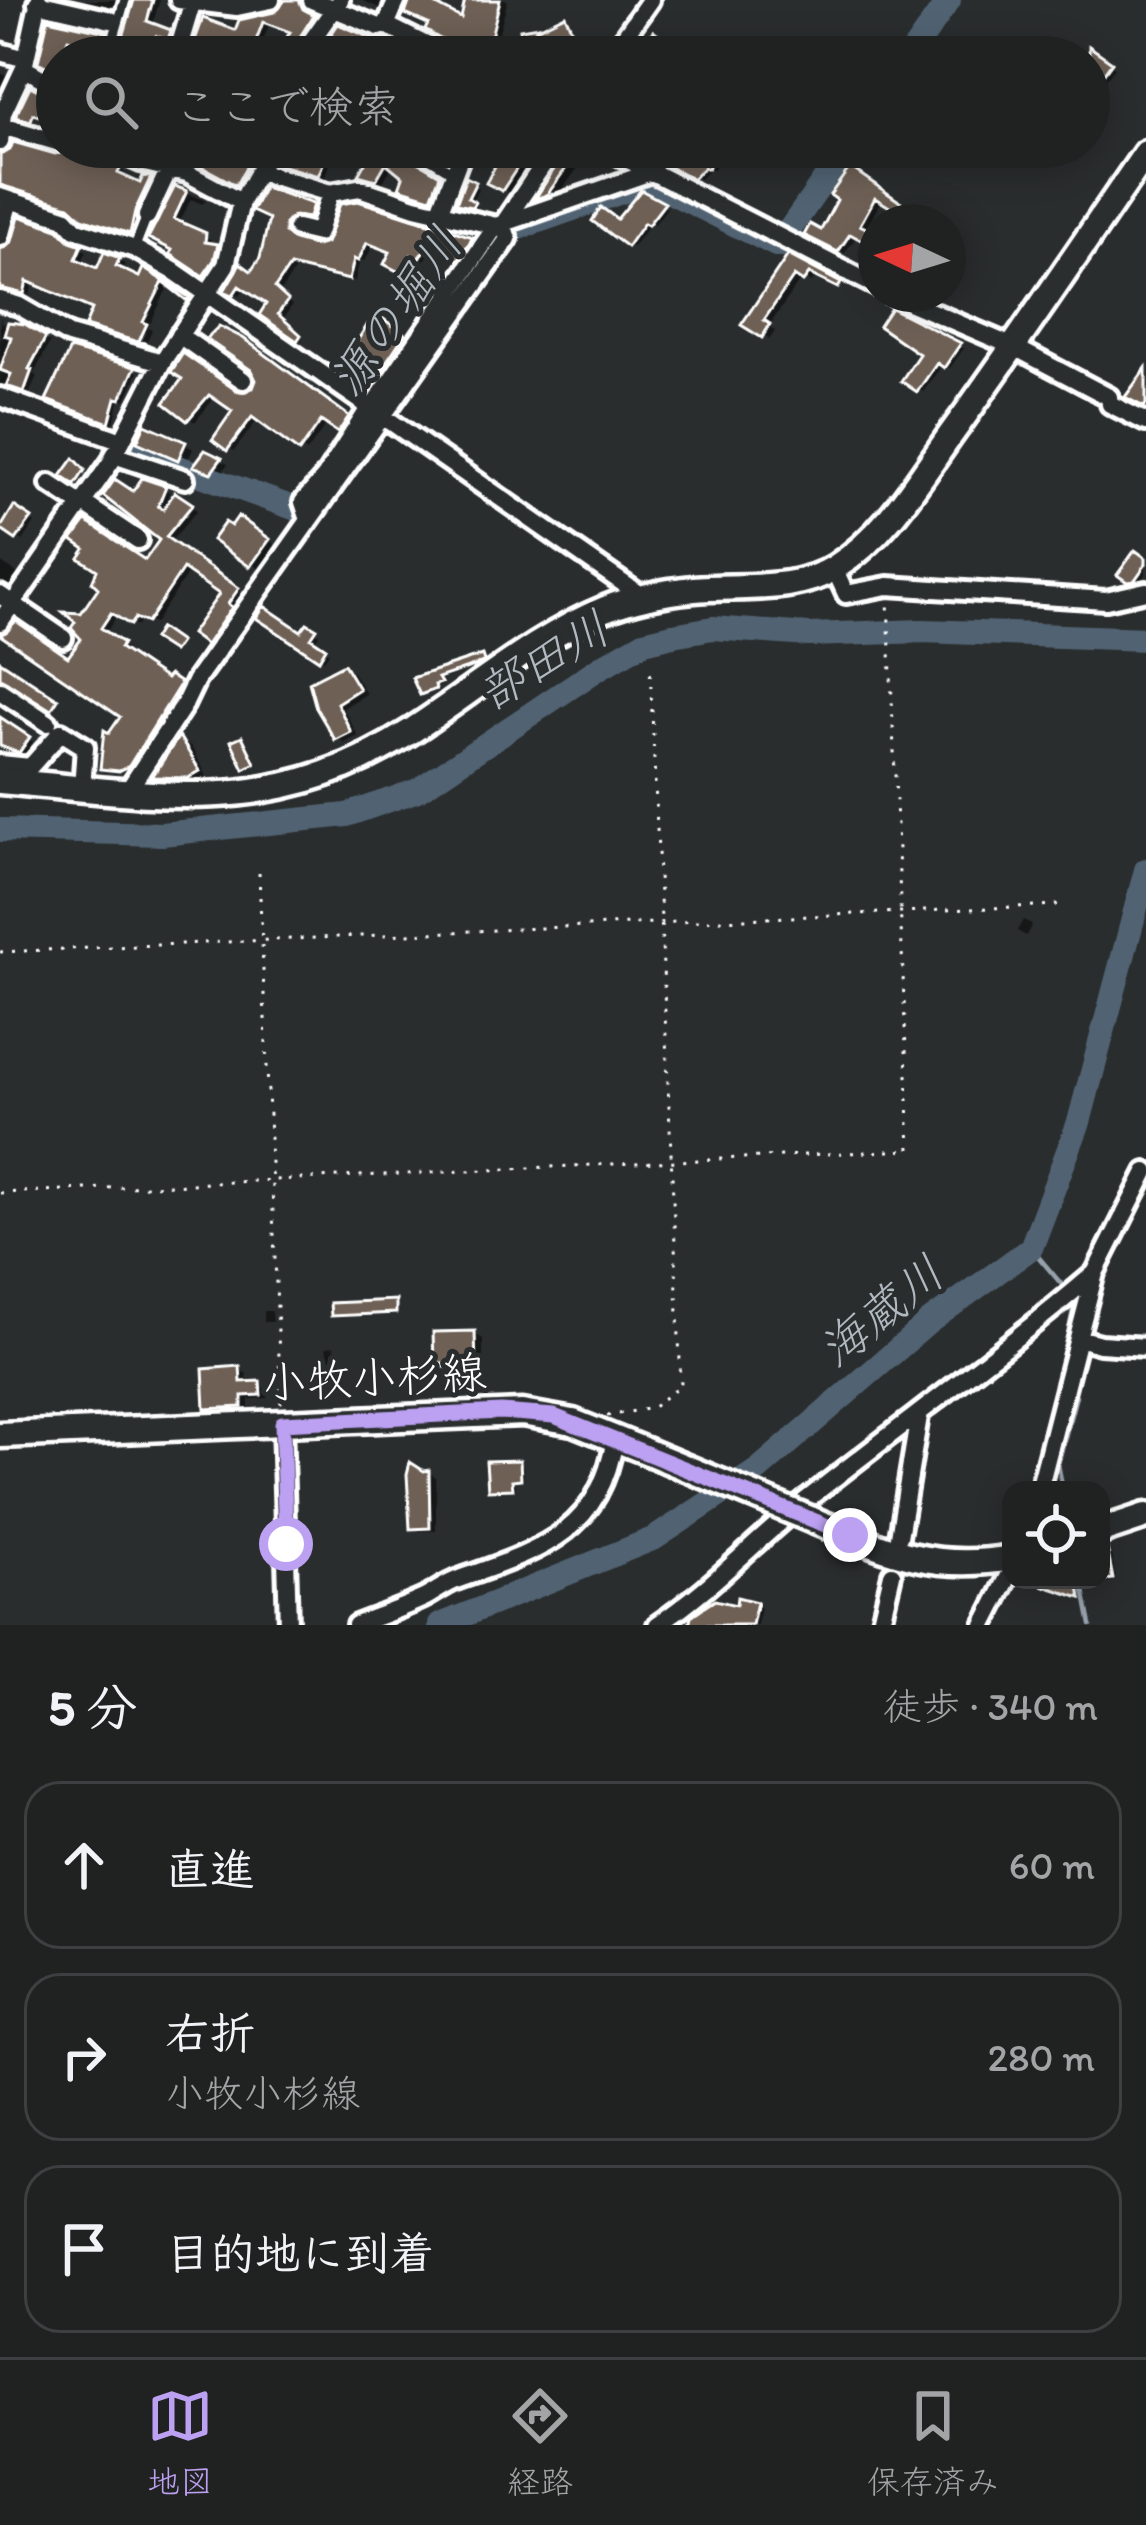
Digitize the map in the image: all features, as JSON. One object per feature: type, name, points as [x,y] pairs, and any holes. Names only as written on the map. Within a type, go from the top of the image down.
[{"type":"street","points":[[179,36],[185,2],[237,7],[271,0]]},
{"type":"street","points":[[312,0],[408,36]]},
{"type":"street","points":[[386,25],[397,0]]},
{"type":"street","points":[[625,36],[650,0]]},
{"type":"street","points":[[36,139],[1,134],[10,96],[25,64],[38,2],[112,20]]},
{"type":"street","points":[[315,36],[337,6]]},
{"type":"street","points":[[0,52],[36,72]]},
{"type":"street","points":[[0,782],[215,796],[282,788],[326,776],[409,733],[567,627],[643,597],[691,589],[788,584],[834,568],[897,509],[1146,153]]},
{"type":"street","points":[[0,622],[6,600],[82,504],[118,448],[162,362],[226,265],[241,202],[262,168]]},
{"type":"street","points":[[439,213],[454,168]]},
{"type":"street","points":[[127,792],[306,511],[542,168]]},
{"type":"street","points":[[643,168],[858,277]]},
{"type":"street","points":[[147,216],[170,169],[188,173],[241,202]]},
{"type":"street","points":[[260,172],[330,193],[359,188],[503,228],[651,172]]},
{"type":"street","points":[[297,228],[319,233],[330,193]]},
{"type":"street","points":[[0,237],[5,199],[65,218],[75,229],[134,249],[643,597]]},
{"type":"street","points":[[0,300],[69,335],[162,362]]},
{"type":"street","points":[[932,312],[1013,347],[1146,422]]},
{"type":"street","points":[[179,335],[243,380]]},
{"type":"street","points":[[0,397],[185,479]]},
{"type":"street","points":[[50,484],[138,540]]},
{"type":"street","points":[[834,568],[845,594],[888,586],[1106,600],[1146,591]]},
{"type":"street","points":[[6,600],[63,638]]},
{"type":"street","points":[[0,692],[47,723]]},
{"type":"street","points":[[0,764],[30,766],[61,732],[86,747],[82,788]]},
{"type":"street","points":[[1041,1481],[1095,1273],[1146,1172]]},
{"type":"street","points":[[658,1625],[726,1571],[769,1529],[920,1416],[1095,1273]]},
{"type":"street","points":[[1078,1338],[1146,1346]]},
{"type":"street","name":"小牧小杉線","points":[[0,1436],[501,1412],[554,1416],[909,1558],[1002,1564]]},
{"type":"street","points":[[899,1537],[920,1416]]},
{"type":"street","points":[[282,1423],[288,1625]]},
{"type":"street","points":[[356,1625],[422,1599],[454,1580],[517,1558],[566,1529],[589,1511],[600,1493],[615,1438]]},
{"type":"street","points":[[1110,1528],[1146,1516]]},
{"type":"street","points":[[984,1625],[1002,1570]]},
{"type":"street","points":[[880,1625],[892,1574]]},
{"type":"lane","points":[[114,36],[125,0]]},
{"type":"lane","points":[[445,168],[452,172]]},
{"type":"lane","points":[[134,249],[147,216]]},
{"type":"path","points":[[0,1193],[910,1150],[889,602]]},
{"type":"path","points":[[580,1424],[652,1408],[681,1384],[650,666]]},
{"type":"path","points":[[259,873],[282,1423]]},
{"type":"path","points":[[0,952],[1059,905]]},
{"type":"building","points":[[134,0],[153,0],[147,21],[171,30],[169,36],[123,36]]},
{"type":"building","points":[[285,0],[299,0],[314,15],[300,36],[288,36],[290,32],[263,22],[258,36],[197,36],[203,18],[235,30],[239,20],[275,12]]},
{"type":"building","points":[[410,0],[434,0],[461,18],[465,0],[500,0],[491,36],[435,36],[425,30],[428,24],[405,14]]},
{"type":"building","points":[[565,15],[581,36],[521,36],[520,29],[538,26],[536,29]]},
{"type":"building","points":[[48,19],[106,32],[105,36],[44,36]]},
{"type":"building","points":[[338,24],[367,36],[330,36]]},
{"type":"building","points":[[30,86],[36,89],[36,115],[31,121],[15,117]]},
{"type":"building","points":[[13,142],[36,149],[36,168],[120,168],[118,173],[140,183],[143,176],[151,177],[130,234],[82,218],[69,206],[0,185],[0,155]]},
{"type":"building","points":[[204,168],[245,168],[236,185]]},
{"type":"building","points":[[291,168],[321,168],[318,176]]},
{"type":"building","points":[[362,168],[383,168],[376,180],[358,175]]},
{"type":"building","points":[[392,168],[428,168],[440,175],[431,198],[399,188],[403,177]]},
{"type":"building","points":[[494,168],[517,168],[502,191],[486,183]]},
{"type":"building","points":[[555,168],[566,168],[547,195],[535,199]]},
{"type":"building","points":[[672,168],[703,168],[693,179]]},
{"type":"building","points":[[851,168],[903,204],[885,204],[875,198],[872,204],[858,204],[858,238],[850,234],[838,252],[804,235],[810,224],[821,230],[837,200],[830,195]]},
{"type":"building","points":[[466,177],[476,182],[468,198],[475,202],[472,207],[456,204]]},
{"type":"building","points":[[175,186],[187,191],[174,219],[206,233],[205,242],[218,244],[203,276],[170,254],[172,250],[148,238]]},
{"type":"building","points":[[264,187],[313,204],[309,218],[295,216],[285,224],[285,233],[316,246],[326,243],[340,204],[358,201],[473,237],[458,260],[431,241],[418,259],[411,255],[401,273],[384,264],[390,252],[367,243],[358,261],[354,259],[349,280],[290,266],[275,288],[288,300],[278,314],[301,335],[297,341],[259,315],[266,304],[239,286],[233,295],[224,291],[240,263],[251,271],[260,258],[269,219],[252,211]]},
{"type":"building","points":[[641,190],[665,203],[627,247],[592,221],[601,207],[617,219]]},
{"type":"building","points":[[19,216],[58,229],[82,245],[76,259],[97,268],[104,252],[120,258],[116,266],[139,277],[143,268],[189,297],[186,300],[163,282],[139,341],[154,347],[85,326],[92,309],[27,281],[24,294],[0,288],[0,249],[12,241]]},
{"type":"building","points":[[788,255],[841,283],[838,288],[809,274],[803,282],[794,276],[764,320],[770,324],[762,338],[741,325]]},
{"type":"building","points":[[888,312],[899,312],[961,343],[944,368],[937,363],[917,392],[901,381],[919,354],[879,326]]},
{"type":"building","points":[[382,318],[405,334],[368,389],[339,369],[368,324],[375,328]]},
{"type":"building","points":[[8,322],[25,324],[46,337],[29,369],[24,392],[6,386],[11,374],[0,370],[11,337],[4,335]]},
{"type":"building","points":[[219,326],[243,338],[349,416],[338,433],[321,421],[299,452],[252,417],[227,451],[212,440],[232,411],[209,395],[187,421],[164,403],[182,379],[171,372],[183,353],[237,391],[253,388],[256,380],[251,370],[206,339]]},
{"type":"building","points":[[70,349],[135,367],[121,399],[116,398],[109,423],[46,400]]},
{"type":"building","points":[[1146,368],[1146,404],[1144,407],[1125,397]]},
{"type":"building","points":[[145,424],[186,442],[178,460],[137,442]]},
{"type":"building","points":[[205,450],[222,458],[211,473],[193,466]]},
{"type":"building","points":[[74,458],[85,470],[75,485],[61,476]]},
{"type":"building","points":[[142,478],[166,486],[158,506],[163,509],[175,492],[193,504],[166,537],[239,588],[206,645],[191,634],[219,594],[183,569],[147,623],[135,618],[130,625],[111,613],[101,628],[123,643],[120,648],[166,679],[169,675],[181,683],[129,766],[119,771],[100,769],[104,730],[109,733],[120,717],[0,635],[16,621],[68,657],[81,639],[71,628],[75,622],[63,612],[81,613],[98,588],[92,582],[97,570],[79,558],[85,549],[72,540],[86,521],[145,560],[159,540],[103,496],[115,479],[133,491]]},
{"type":"building","points":[[14,506],[32,518],[16,540],[0,529]]},
{"type":"building","points":[[238,516],[270,539],[250,567],[212,540],[225,522],[231,526]]},
{"type":"building","points":[[1135,550],[1146,558],[1146,564],[1134,581],[1127,582],[1117,575]]},
{"type":"building","points":[[264,606],[301,631],[307,623],[317,629],[311,638],[326,648],[319,660],[256,618]]},
{"type":"building","points":[[160,628],[180,642],[173,652],[153,639]]},
{"type":"building","points":[[482,655],[484,661],[438,678],[441,683],[436,689],[420,695],[412,678]]},
{"type":"building","points":[[0,661],[58,699],[51,710],[0,678]]},
{"type":"building","points":[[344,664],[359,689],[337,703],[351,732],[335,740],[316,708],[309,682]]},
{"type":"building","points":[[0,717],[30,737],[19,753],[0,746]]},
{"type":"building","points":[[179,736],[200,771],[188,778],[152,777]]},
{"type":"building","points":[[242,736],[255,763],[244,769],[231,741]]},
{"type":"building","points":[[396,1300],[396,1313],[331,1316],[330,1303]]},
{"type":"building","points":[[475,1331],[476,1367],[434,1363],[433,1332]]},
{"type":"building","points":[[240,1366],[241,1382],[260,1381],[261,1395],[242,1396],[242,1407],[205,1409],[203,1369]]},
{"type":"building","points":[[520,1460],[521,1479],[512,1480],[513,1489],[488,1490],[486,1461]]},
{"type":"building","points":[[410,1462],[429,1470],[430,1528],[410,1529]]},
{"type":"building","points":[[1053,1589],[1080,1589],[1081,1598]]},
{"type":"building","points":[[737,1597],[757,1602],[752,1625],[689,1625],[691,1616],[715,1600],[736,1605]]},
{"type":"waterway","name":"源の堀川","points":[[924,36],[949,0]]},
{"type":"waterway","name":"源の堀川","points":[[489,250],[499,235],[650,182],[778,246],[832,168]]},
{"type":"waterway","name":"源の堀川","points":[[128,449],[299,510],[310,506],[318,495]]},
{"type":"waterway","name":"部田川","points":[[0,830],[162,834],[347,815],[418,790],[644,642],[713,628],[809,635],[923,631],[1146,639]]},
{"type":"waterway","name":"海蔵川","points":[[440,1625],[655,1538],[758,1470],[929,1322],[1031,1248],[1079,1122],[1146,870]]},
{"type":"waterway","points":[[1031,1248],[1063,1286]]},
{"type":"waterway","points":[[1063,1362],[1074,1304]]},
{"type":"waterway","points":[[1061,1481],[1058,1464],[1076,1396]]},
{"type":"waterway","points":[[973,1625],[1000,1571]]},
{"type":"waterway","points":[[1084,1589],[1091,1625]]},
{"type":"route","points":[[286,1544],[282,1423],[501,1412],[573,1421],[850,1535]]}]
